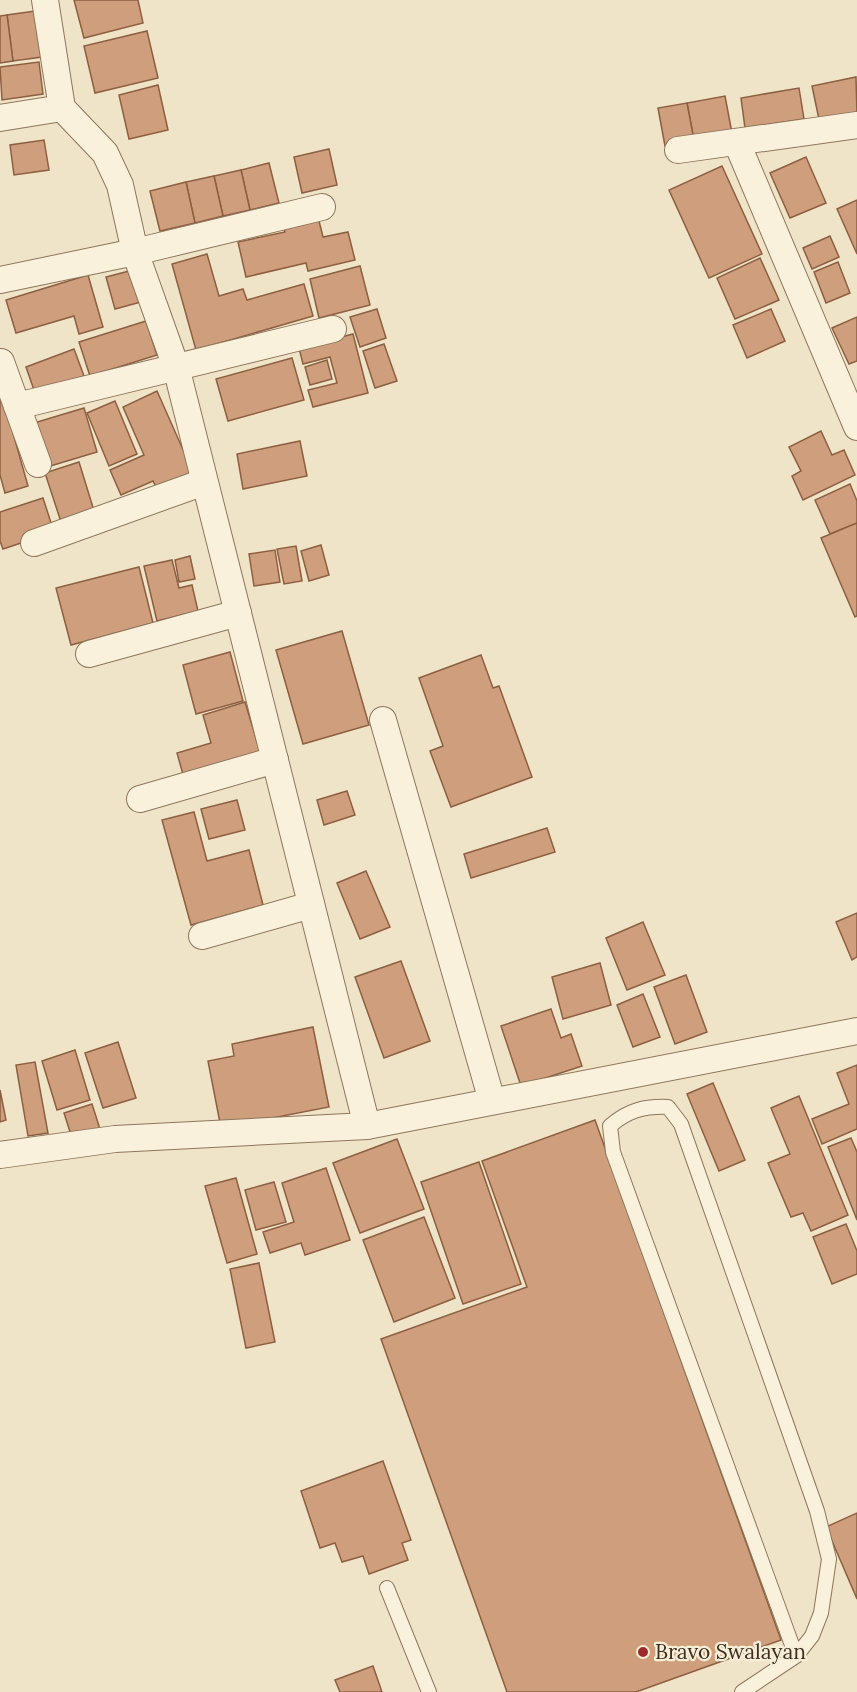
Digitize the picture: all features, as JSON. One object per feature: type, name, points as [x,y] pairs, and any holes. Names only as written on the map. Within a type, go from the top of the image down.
[{"type":"street","points":[[45,0],[62,108],[105,153],[120,185],[135,252],[176,367],[367,1126]]},
{"type":"street","points":[[0,118],[62,108]]},
{"type":"street","points":[[678,150],[857,125]]},
{"type":"street","points":[[736,143],[857,427]]},
{"type":"street","points":[[0,280],[135,252],[322,207]]},
{"type":"street","points":[[17,406],[333,329]]},
{"type":"street","points":[[0,361],[38,464]]},
{"type":"street","points":[[34,543],[204,482]]},
{"type":"street","points":[[88,654],[238,613]]},
{"type":"street","points":[[383,720],[492,1101]]},
{"type":"street","points":[[140,799],[275,760]]},
{"type":"street","points":[[202,936],[311,905]]},
{"type":"street","points":[[0,1155],[115,1139],[367,1126],[857,1031]]},
{"type":"lane","points":[[742,1692],[796,1656],[812,1636],[823,1602],[829,1560],[817,1511],[681,1124],[668,1107],[644,1106],[621,1116],[610,1126],[614,1152],[796,1656]]},
{"type":"lane","points":[[387,1588],[429,1692]]},
{"type":"building","points":[[74,0],[138,0],[143,23],[84,38]]},
{"type":"building","points":[[35,11],[42,57],[13,61],[7,15]]},
{"type":"building","points":[[7,15],[13,61],[0,63],[0,16]]},
{"type":"building","points":[[147,31],[158,78],[95,93],[84,46]]},
{"type":"building","points":[[39,62],[43,94],[2,100],[0,67]]},
{"type":"building","points":[[856,77],[857,116],[820,124],[812,86]]},
{"type":"building","points":[[158,85],[168,130],[129,139],[119,95]]},
{"type":"building","points":[[799,88],[804,119],[745,128],[741,98]]},
{"type":"building","points":[[725,96],[732,133],[694,140],[687,103]]},
{"type":"building","points":[[687,103],[694,140],[665,146],[658,108]]},
{"type":"building","points":[[44,140],[49,170],[14,175],[10,145]]},
{"type":"building","points":[[329,149],[337,185],[302,193],[294,157]]},
{"type":"building","points":[[806,157],[826,203],[790,218],[770,173]]},
{"type":"building","points":[[269,163],[279,203],[250,210],[241,170]]},
{"type":"building","points":[[722,166],[762,254],[709,278],[669,190]]},
{"type":"building","points":[[241,170],[250,210],[223,216],[214,176]]},
{"type":"building","points":[[214,176],[223,216],[195,223],[186,182]]},
{"type":"building","points":[[186,182],[195,223],[160,231],[150,191]]},
{"type":"building","points":[[857,200],[857,254],[837,209]]},
{"type":"building","points":[[318,217],[323,237],[348,232],[355,260],[308,271],[306,263],[246,277],[238,242],[285,232],[283,225]]},
{"type":"building","points":[[830,236],[839,257],[812,269],[803,248]]},
{"type":"building","points":[[207,254],[219,296],[243,289],[247,300],[304,284],[313,316],[196,350],[172,264]]},
{"type":"building","points":[[760,258],[779,300],[735,319],[717,278]]},
{"type":"building","points":[[838,262],[850,293],[826,303],[814,272]]},
{"type":"building","points":[[360,266],[370,305],[319,318],[310,279]]},
{"type":"building","points":[[133,270],[141,302],[115,309],[106,277]]},
{"type":"building","points":[[88,275],[103,327],[79,334],[74,316],[16,333],[6,300]]},
{"type":"building","points":[[377,309],[386,338],[360,347],[350,317]]},
{"type":"building","points":[[771,309],[785,341],[747,358],[733,325]]},
{"type":"building","points":[[857,317],[857,361],[849,364],[832,328]]},
{"type":"building","points":[[146,321],[157,355],[90,376],[79,342]]},
{"type":"building","points":[[353,334],[368,393],[313,407],[308,390],[337,383],[330,357],[303,364],[299,348]]},
{"type":"building","points":[[384,344],[397,381],[375,388],[363,351]]},
{"type":"building","points":[[74,349],[84,376],[35,393],[26,367]]},
{"type":"building","points":[[292,358],[304,400],[228,421],[216,379]]},
{"type":"building","points":[[327,360],[332,379],[310,385],[305,367]]},
{"type":"building","points":[[0,387],[28,486],[5,493],[0,475]]},
{"type":"building","points":[[157,391],[196,479],[160,495],[153,481],[121,495],[110,470],[144,455],[123,407]]},
{"type":"building","points":[[115,401],[137,454],[109,466],[87,413]]},
{"type":"building","points":[[84,408],[97,452],[47,467],[34,423]]},
{"type":"building","points":[[821,431],[832,455],[844,450],[855,475],[803,500],[792,476],[801,471],[789,447]]},
{"type":"building","points":[[300,441],[307,476],[243,489],[237,454]]},
{"type":"building","points":[[79,462],[95,514],[62,525],[45,473]]},
{"type":"building","points":[[850,484],[857,501],[857,523],[830,534],[815,500]]},
{"type":"building","points":[[43,498],[54,532],[3,549],[0,541],[0,512]]},
{"type":"building","points":[[857,523],[857,616],[855,617],[821,538]]},
{"type":"building","points":[[321,545],[329,575],[309,581],[301,551]]},
{"type":"building","points":[[296,546],[302,581],[284,584],[277,549]]},
{"type":"building","points":[[275,550],[280,582],[254,586],[249,554]]},
{"type":"building","points":[[190,556],[195,579],[179,582],[175,560]]},
{"type":"building","points":[[172,560],[179,588],[192,585],[198,611],[157,621],[144,566]]},
{"type":"building","points":[[139,567],[153,623],[71,645],[56,588]]},
{"type":"building","points":[[342,631],[369,725],[303,744],[276,650]]},
{"type":"building","points":[[230,652],[243,701],[196,714],[183,665]]},
{"type":"building","points":[[481,655],[493,688],[499,686],[532,777],[451,807],[430,751],[443,746],[419,678]]},
{"type":"building","points":[[245,702],[261,755],[184,778],[177,753],[211,743],[203,715]]},
{"type":"building","points":[[347,791],[355,815],[324,825],[317,800]]},
{"type":"building","points":[[237,800],[245,830],[209,839],[201,809]]},
{"type":"building","points":[[194,812],[207,861],[249,850],[263,905],[191,925],[162,820]]},
{"type":"building","points":[[547,828],[555,852],[471,878],[464,854]]},
{"type":"building","points":[[366,871],[390,927],[360,939],[337,883]]},
{"type":"building","points":[[857,913],[857,957],[852,960],[836,922]]},
{"type":"building","points":[[643,922],[665,975],[627,990],[606,938]]},
{"type":"building","points":[[401,961],[430,1041],[384,1058],[355,977]]},
{"type":"building","points":[[600,963],[611,1005],[563,1019],[552,977]]},
{"type":"building","points":[[686,975],[707,1032],[675,1044],[654,987]]},
{"type":"building","points":[[643,994],[660,1037],[633,1047],[617,1005]]},
{"type":"building","points":[[551,1009],[561,1038],[571,1034],[582,1066],[521,1086],[501,1026]]},
{"type":"building","points":[[313,1027],[329,1107],[221,1128],[208,1061],[234,1056],[232,1044]]},
{"type":"building","points":[[118,1042],[136,1098],[103,1108],[85,1053]]},
{"type":"building","points":[[75,1050],[90,1100],[57,1110],[42,1061]]},
{"type":"building","points":[[35,1062],[48,1133],[28,1136],[16,1065]]},
{"type":"building","points":[[857,1065],[857,1129],[822,1144],[812,1119],[849,1104],[837,1073]]},
{"type":"building","points":[[713,1083],[745,1160],[719,1171],[687,1094]]},
{"type":"building","points":[[0,1090],[6,1120],[0,1122]]},
{"type":"building","points":[[799,1096],[848,1215],[811,1231],[803,1213],[791,1217],[768,1163],[790,1154],[771,1108]]},
{"type":"building","points":[[92,1104],[100,1129],[72,1138],[64,1113]]},
{"type":"building","points":[[595,1120],[781,1640],[636,1692],[507,1692],[381,1339],[527,1287],[482,1161]]},
{"type":"building","points":[[851,1138],[857,1152],[857,1220],[828,1147]]},
{"type":"building","points":[[397,1139],[424,1209],[360,1233],[333,1163]]},
{"type":"building","points":[[479,1162],[521,1284],[463,1304],[421,1182]]},
{"type":"building","points":[[326,1168],[350,1240],[305,1255],[301,1243],[270,1253],[263,1232],[294,1222],[282,1183]]},
{"type":"building","points":[[236,1178],[257,1254],[227,1263],[205,1186]]},
{"type":"building","points":[[274,1182],[286,1222],[256,1230],[245,1190]]},
{"type":"building","points":[[424,1217],[455,1298],[394,1322],[363,1240]]},
{"type":"building","points":[[846,1224],[857,1251],[857,1274],[832,1284],[813,1237]]},
{"type":"building","points":[[259,1263],[275,1342],[246,1348],[230,1269]]},
{"type":"building","points":[[383,1461],[411,1540],[402,1543],[408,1560],[369,1574],[363,1556],[342,1562],[335,1543],[320,1548],[301,1491]]},
{"type":"building","points":[[857,1513],[857,1599],[826,1527]]},
{"type":"building","points":[[373,1666],[382,1692],[340,1692],[335,1680]]},
{"type":"place","name":"Bravo Swalayan","points":[[643,1652]]}]
